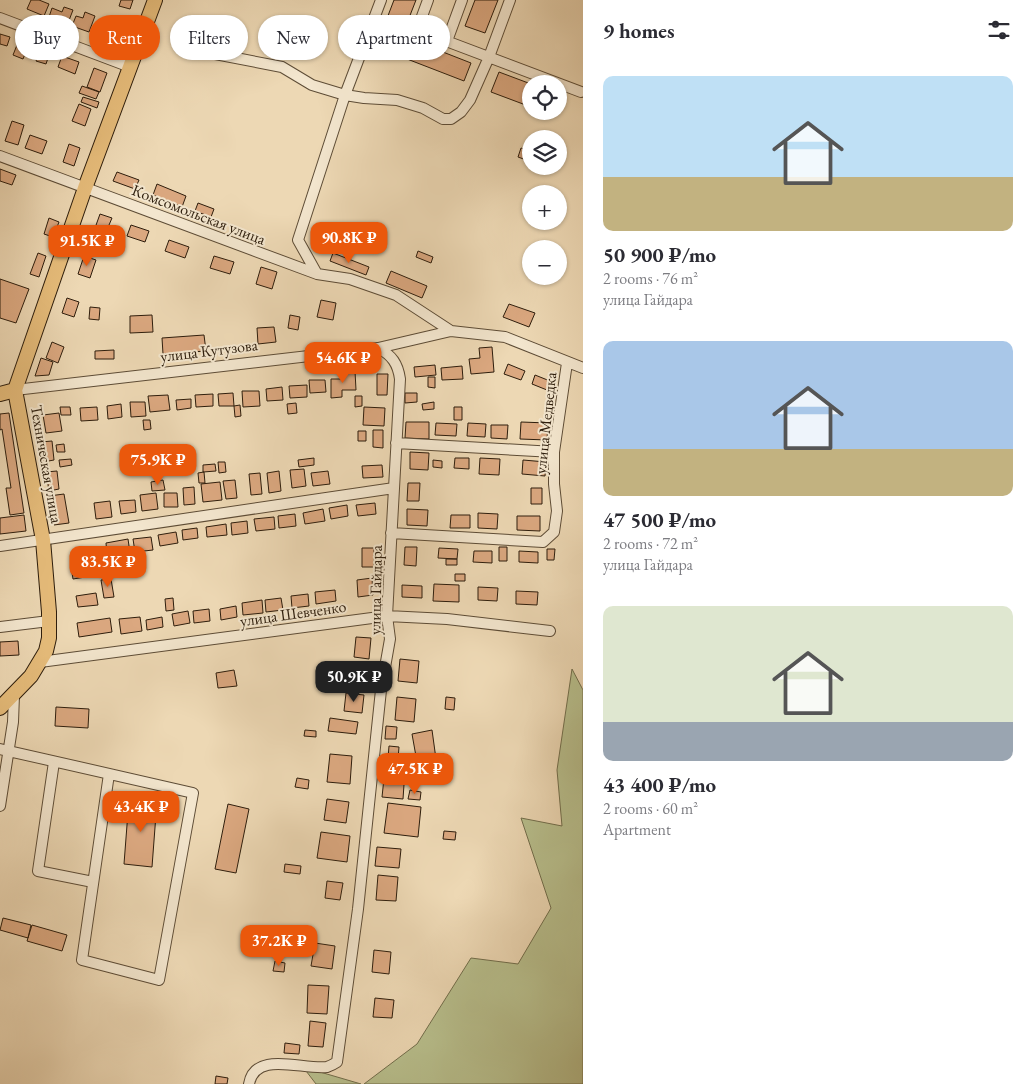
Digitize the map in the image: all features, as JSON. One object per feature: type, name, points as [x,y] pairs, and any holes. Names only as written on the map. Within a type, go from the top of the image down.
[{"type":"main road","points":[[15,390],[155,0]]},
{"type":"main road","name":"улица Кутузова","points":[[0,394],[15,390]]},
{"type":"main road","name":"Техническая улица","points":[[0,708],[31,676],[46,651],[49,638],[43,540],[15,390]]},
{"type":"street","points":[[317,274],[298,240],[345,95],[381,0]]},
{"type":"street","points":[[422,15],[428,0]]},
{"type":"street","points":[[450,33],[462,0]]},
{"type":"street","points":[[246,60],[282,67],[312,85],[345,95],[397,100],[423,108],[443,119],[451,119],[461,112],[470,100],[489,57],[510,0]]},
{"type":"street","points":[[0,18],[130,67]]},
{"type":"street","points":[[450,42],[581,92]]},
{"type":"street","name":"Комсомольская улица","points":[[0,156],[317,274],[350,279],[396,296],[451,331],[505,336],[583,368]]},
{"type":"street","name":"улица Кутузова","points":[[15,390],[378,348],[451,331]]},
{"type":"street","name":"улица Гайдара","points":[[249,1084],[250,1074],[256,1068],[267,1064],[328,1067],[337,1062],[358,909],[381,690],[390,639],[388,616],[400,379],[399,369],[389,354],[378,348]]},
{"type":"street","name":"улица Медведка","points":[[392,533],[543,542],[554,532],[557,510],[554,484],[554,452],[567,363]]},
{"type":"street","points":[[396,443],[554,452]]},
{"type":"street","points":[[0,546],[394,488]]},
{"type":"street","name":"улица Шевченко","points":[[40,662],[388,616],[447,619],[550,631]]},
{"type":"street","points":[[0,628],[49,621]]},
{"type":"street","points":[[0,806],[4,750],[13,722],[14,695]]},
{"type":"street","points":[[4,750],[193,793],[159,980],[82,960],[109,774]]},
{"type":"street","points":[[54,762],[38,871],[93,882]]},
{"type":"green space","points":[[572,669],[583,690],[583,1084],[364,1084],[417,1044],[471,958],[518,964],[551,908],[521,818],[562,826],[557,770]]},
{"type":"green space","points":[[303,1067],[361,1084],[316,1084]]},
{"type":"building","points":[[31,0],[39,0],[49,4],[44,15],[27,9]]},
{"type":"building","points":[[121,0],[133,0],[130,9],[119,6]]},
{"type":"building","points":[[394,0],[416,0],[410,15],[388,15]]},
{"type":"building","points":[[475,0],[498,0],[485,33],[465,26]]},
{"type":"building","points":[[64,7],[73,10],[71,15],[50,15],[52,8],[62,12]]},
{"type":"building","points":[[85,12],[92,15],[89,15],[89,32],[79,28],[79,17],[83,18]]},
{"type":"building","points":[[0,34],[10,37],[7,46],[0,44]]},
{"type":"building","points":[[450,55],[471,63],[464,81],[410,60],[450,60]]},
{"type":"building","points":[[36,60],[47,60],[46,64]]},
{"type":"building","points":[[61,60],[79,62],[75,74],[58,67]]},
{"type":"building","points":[[94,68],[107,73],[100,92],[87,87]]},
{"type":"building","points":[[499,72],[522,81],[522,104],[491,92]]},
{"type":"building","points":[[82,86],[99,92],[96,99],[79,93]]},
{"type":"building","points":[[83,97],[99,102],[97,108],[81,102]]},
{"type":"building","points":[[79,104],[91,109],[85,126],[72,121]]},
{"type":"building","points":[[12,121],[24,125],[18,145],[5,141]]},
{"type":"building","points":[[30,135],[47,141],[42,154],[25,148]]},
{"type":"building","points":[[69,144],[80,148],[74,166],[63,162]]},
{"type":"building","points":[[521,148],[522,148],[522,158],[518,157]]},
{"type":"building","points":[[0,169],[16,175],[12,185],[0,181]]},
{"type":"building","points":[[117,172],[139,180],[135,189],[113,181]]},
{"type":"building","points":[[157,184],[186,196],[182,207],[153,195]]},
{"type":"building","points":[[198,203],[214,209],[211,217],[195,211]]},
{"type":"building","points":[[100,214],[112,218],[106,232],[95,228]]},
{"type":"building","points":[[49,218],[59,222],[53,237],[44,234]]},
{"type":"building","points":[[131,225],[149,231],[145,242],[127,236]]},
{"type":"building","points":[[169,240],[189,247],[185,258],[165,251]]},
{"type":"building","points":[[418,251],[433,257],[431,263],[416,257]]},
{"type":"building","points":[[38,253],[46,256],[39,277],[30,274]]},
{"type":"building","points":[[333,253],[369,267],[366,275],[330,261]]},
{"type":"building","points":[[84,256],[96,260],[90,278],[78,274]]},
{"type":"building","points":[[214,256],[234,262],[230,274],[210,268]]},
{"type":"building","points":[[261,267],[277,272],[272,289],[256,284]]},
{"type":"building","points":[[391,271],[427,286],[422,298],[386,283]]},
{"type":"building","points":[[0,279],[29,289],[16,323],[0,318]]},
{"type":"building","points":[[67,298],[79,302],[74,317],[62,313]]},
{"type":"building","points":[[321,300],[336,303],[333,320],[317,317]]},
{"type":"building","points":[[509,304],[535,313],[529,327],[503,317]]},
{"type":"building","points":[[90,307],[100,308],[99,320],[89,319]]},
{"type":"building","points":[[152,315],[153,332],[130,333],[130,316]]},
{"type":"building","points":[[290,315],[300,317],[298,330],[288,328]]},
{"type":"building","points":[[274,327],[276,342],[258,344],[257,328]]},
{"type":"building","points":[[204,335],[206,351],[163,354],[162,338]]},
{"type":"building","points":[[52,342],[64,347],[58,363],[46,358]]},
{"type":"building","points":[[492,347],[494,372],[471,374],[469,359],[480,358],[479,348]]},
{"type":"building","points":[[114,350],[114,359],[95,359],[95,351]]},
{"type":"building","points":[[41,358],[53,362],[49,375],[35,376]]},
{"type":"building","points":[[508,364],[525,371],[521,380],[504,374]]},
{"type":"building","points":[[435,365],[436,375],[415,377],[414,367]]},
{"type":"building","points":[[462,366],[463,379],[442,380],[441,368]]},
{"type":"building","points":[[341,371],[355,371],[356,390],[342,390],[342,397],[331,398],[331,379],[341,379]]},
{"type":"building","points":[[377,374],[388,374],[387,395],[377,395]]},
{"type":"building","points":[[535,375],[550,381],[547,390],[532,384]]},
{"type":"building","points":[[428,377],[435,377],[435,388],[428,387]]},
{"type":"building","points":[[309,380],[325,380],[326,392],[310,393]]},
{"type":"building","points":[[307,385],[307,397],[290,398],[289,386]]},
{"type":"building","points":[[282,387],[283,400],[267,401],[266,389]]},
{"type":"building","points":[[242,391],[259,391],[260,406],[243,407]]},
{"type":"building","points":[[233,393],[234,406],[219,406],[218,394]]},
{"type":"building","points":[[405,393],[417,393],[417,402],[405,403]]},
{"type":"building","points":[[213,394],[213,406],[196,407],[195,395]]},
{"type":"building","points":[[168,395],[170,410],[150,412],[148,396]]},
{"type":"building","points":[[355,396],[362,396],[362,406],[355,407]]},
{"type":"building","points":[[191,399],[191,408],[177,410],[176,400]]},
{"type":"building","points":[[130,402],[145,402],[146,416],[131,417]]},
{"type":"building","points":[[434,402],[434,409],[423,410],[422,404]]},
{"type":"building","points":[[296,403],[297,413],[288,414],[287,404]]},
{"type":"building","points":[[121,404],[122,417],[108,419],[107,406]]},
{"type":"building","points":[[240,405],[241,416],[235,417],[234,406]]},
{"type":"building","points":[[60,407],[70,407],[71,415],[61,415]]},
{"type":"building","points":[[97,407],[98,420],[81,421],[80,408]]},
{"type":"building","points":[[364,407],[385,408],[384,426],[363,425]]},
{"type":"building","points":[[454,407],[462,407],[462,420],[454,420]]},
{"type":"building","points":[[9,413],[24,513],[10,515],[6,488],[11,488],[2,429],[0,430],[0,414]]},
{"type":"building","points":[[59,413],[62,431],[46,433],[43,415]]},
{"type":"building","points":[[143,420],[150,420],[151,429],[144,430]]},
{"type":"building","points":[[406,422],[429,422],[429,439],[405,438]]},
{"type":"building","points":[[521,422],[548,423],[547,440],[520,439]]},
{"type":"building","points":[[436,423],[457,424],[456,436],[435,435]]},
{"type":"building","points":[[468,423],[486,424],[485,437],[467,436]]},
{"type":"building","points":[[491,425],[508,425],[507,439],[491,438]]},
{"type":"building","points":[[373,430],[383,430],[383,448],[373,447]]},
{"type":"building","points":[[358,431],[366,431],[366,441],[358,441]]},
{"type":"building","points":[[52,441],[54,460],[43,462],[41,442]]},
{"type":"building","points":[[64,444],[65,452],[57,452],[56,445]]},
{"type":"building","points":[[410,452],[429,453],[428,470],[410,469]]},
{"type":"building","points":[[314,458],[314,465],[299,467],[298,460]]},
{"type":"building","points":[[455,458],[469,458],[469,469],[454,468]]},
{"type":"building","points":[[480,458],[500,459],[499,475],[479,474]]},
{"type":"building","points":[[71,459],[72,465],[60,467],[59,460]]},
{"type":"building","points":[[433,460],[442,461],[442,468],[433,467]]},
{"type":"building","points":[[523,460],[546,462],[545,476],[522,474]]},
{"type":"building","points":[[218,462],[225,462],[226,472],[219,473]]},
{"type":"building","points":[[215,464],[216,471],[203,472],[203,465]]},
{"type":"building","points":[[382,465],[383,477],[363,478],[362,466]]},
{"type":"building","points":[[304,469],[306,486],[292,488],[290,470]]},
{"type":"building","points":[[57,471],[59,489],[49,491],[46,472]]},
{"type":"building","points":[[279,471],[281,491],[269,493],[267,473]]},
{"type":"building","points":[[328,471],[330,484],[313,486],[311,473]]},
{"type":"building","points":[[204,472],[205,483],[199,483],[198,473]]},
{"type":"building","points":[[260,473],[262,494],[251,495],[249,474]]},
{"type":"building","points":[[163,480],[165,490],[152,491],[151,482]]},
{"type":"building","points":[[235,480],[237,498],[226,499],[223,481]]},
{"type":"building","points":[[220,482],[222,500],[203,502],[201,484]]},
{"type":"building","points":[[408,483],[420,483],[419,501],[407,501]]},
{"type":"building","points":[[194,487],[195,504],[184,505],[183,488]]},
{"type":"building","points":[[531,488],[542,488],[542,504],[531,504]]},
{"type":"building","points":[[156,493],[158,509],[142,511],[140,495]]},
{"type":"building","points":[[164,493],[177,493],[178,507],[164,507]]},
{"type":"building","points":[[64,494],[69,523],[54,525],[49,496]]},
{"type":"building","points":[[135,500],[136,512],[121,514],[119,501]]},
{"type":"building","points":[[110,501],[112,517],[96,519],[94,503]]},
{"type":"building","points":[[375,503],[376,514],[358,516],[356,505]]},
{"type":"building","points":[[347,505],[348,516],[331,519],[329,508]]},
{"type":"building","points":[[323,509],[325,521],[305,524],[303,513]]},
{"type":"building","points":[[407,509],[428,510],[427,526],[407,525]]},
{"type":"building","points":[[478,513],[498,514],[497,529],[478,528]]},
{"type":"building","points":[[295,514],[296,526],[279,528],[278,516]]},
{"type":"building","points":[[24,515],[26,531],[0,534],[0,518]]},
{"type":"building","points":[[451,515],[470,515],[470,528],[450,528]]},
{"type":"building","points":[[517,516],[540,516],[540,531],[517,530]]},
{"type":"building","points":[[274,517],[275,529],[256,531],[254,519]]},
{"type":"building","points":[[247,521],[248,533],[232,535],[231,523]]},
{"type":"building","points":[[226,524],[227,535],[207,537],[206,527]]},
{"type":"building","points":[[197,528],[198,538],[183,540],[182,530]]},
{"type":"building","points":[[176,532],[178,543],[160,546],[158,535]]},
{"type":"building","points":[[151,537],[153,550],[135,552],[133,539]]},
{"type":"building","points":[[128,539],[130,553],[107,556],[106,543]]},
{"type":"building","points":[[405,547],[417,547],[416,566],[404,565]]},
{"type":"building","points":[[499,547],[507,547],[507,561],[499,561]]},
{"type":"building","points":[[362,548],[374,548],[374,567],[362,567]]},
{"type":"building","points":[[439,548],[458,549],[457,559],[438,558]]},
{"type":"building","points":[[547,549],[555,549],[554,560],[547,560]]},
{"type":"building","points":[[474,551],[492,551],[492,563],[473,562]]},
{"type":"building","points":[[519,551],[538,552],[538,563],[519,562]]},
{"type":"building","points":[[446,559],[457,559],[457,565],[446,565]]},
{"type":"building","points":[[102,561],[104,574],[73,579],[71,566]]},
{"type":"building","points":[[455,574],[465,574],[465,581],[455,581]]},
{"type":"building","points":[[372,578],[373,595],[358,597],[357,580]]},
{"type":"building","points":[[111,579],[114,597],[104,598],[101,580]]},
{"type":"building","points":[[434,584],[459,585],[459,602],[433,601]]},
{"type":"building","points":[[402,585],[422,586],[422,598],[402,597]]},
{"type":"building","points":[[478,587],[498,588],[497,601],[478,600]]},
{"type":"building","points":[[335,590],[336,601],[316,604],[315,592]]},
{"type":"building","points":[[516,591],[538,592],[537,605],[516,604]]},
{"type":"building","points":[[96,593],[98,605],[78,607],[76,596]]},
{"type":"building","points":[[308,594],[309,606],[292,608],[291,596]]},
{"type":"building","points":[[173,598],[174,610],[166,611],[165,599]]},
{"type":"building","points":[[281,598],[283,610],[266,612],[265,600]]},
{"type":"building","points":[[262,600],[263,613],[243,615],[242,603]]},
{"type":"building","points":[[236,606],[237,617],[221,620],[220,609]]},
{"type":"building","points":[[209,609],[210,621],[194,623],[193,611]]},
{"type":"building","points":[[188,611],[190,623],[174,626],[172,614]]},
{"type":"building","points":[[140,617],[142,631],[121,634],[119,619]]},
{"type":"building","points":[[162,617],[163,627],[147,630],[146,620]]},
{"type":"building","points":[[110,618],[112,632],[79,637],[77,623]]},
{"type":"building","points":[[356,637],[371,638],[369,659],[354,657]]},
{"type":"building","points":[[18,641],[19,655],[0,656],[0,642]]},
{"type":"building","points":[[400,659],[419,661],[417,683],[398,681]]},
{"type":"building","points":[[234,670],[237,686],[218,688],[216,673]]},
{"type":"building","points":[[346,693],[364,695],[362,713],[344,711]]},
{"type":"building","points":[[397,697],[416,699],[414,722],[395,720]]},
{"type":"building","points":[[446,697],[455,698],[454,710],[445,709]]},
{"type":"building","points":[[56,707],[89,709],[88,728],[55,726]]},
{"type":"building","points":[[330,718],[358,722],[356,734],[328,731]]},
{"type":"building","points":[[386,726],[397,727],[396,739],[385,739]]},
{"type":"building","points":[[305,730],[316,731],[316,737],[304,736]]},
{"type":"building","points":[[432,730],[436,759],[417,762],[412,734]]},
{"type":"building","points":[[389,746],[399,747],[398,759],[388,758]]},
{"type":"building","points":[[330,754],[352,756],[350,784],[327,782]]},
{"type":"building","points":[[385,769],[405,770],[403,799],[382,797]]},
{"type":"building","points":[[297,778],[309,780],[308,789],[295,787]]},
{"type":"building","points":[[410,790],[421,792],[420,800],[408,799]]},
{"type":"building","points":[[129,799],[157,801],[152,867],[124,864]]},
{"type":"building","points":[[327,799],[349,802],[346,823],[324,820]]},
{"type":"building","points":[[388,803],[421,807],[418,837],[384,833]]},
{"type":"building","points":[[228,804],[249,809],[236,873],[215,869]]},
{"type":"building","points":[[444,831],[456,832],[455,840],[443,839]]},
{"type":"building","points":[[321,832],[350,836],[347,862],[317,858]]},
{"type":"building","points":[[377,847],[401,849],[399,868],[375,866]]},
{"type":"building","points":[[285,864],[301,866],[300,874],[284,872]]},
{"type":"building","points":[[378,875],[398,877],[396,901],[376,900]]},
{"type":"building","points":[[327,881],[343,883],[340,900],[325,898]]},
{"type":"building","points":[[3,918],[31,925],[28,938],[0,930]]},
{"type":"building","points":[[32,925],[67,935],[62,951],[27,941]]},
{"type":"building","points":[[315,943],[335,946],[332,969],[311,966]]},
{"type":"building","points":[[374,950],[391,952],[389,974],[372,972]]},
{"type":"building","points":[[275,961],[285,963],[284,972],[273,971]]},
{"type":"building","points":[[308,985],[329,986],[327,1014],[307,1013]]},
{"type":"building","points":[[375,998],[394,1000],[392,1018],[373,1017]]},
{"type":"building","points":[[310,1021],[326,1023],[323,1047],[308,1046]]},
{"type":"building","points":[[285,1043],[300,1045],[299,1054],[284,1053]]},
{"type":"building","points":[[216,1076],[228,1078],[227,1084],[215,1084]]}]
